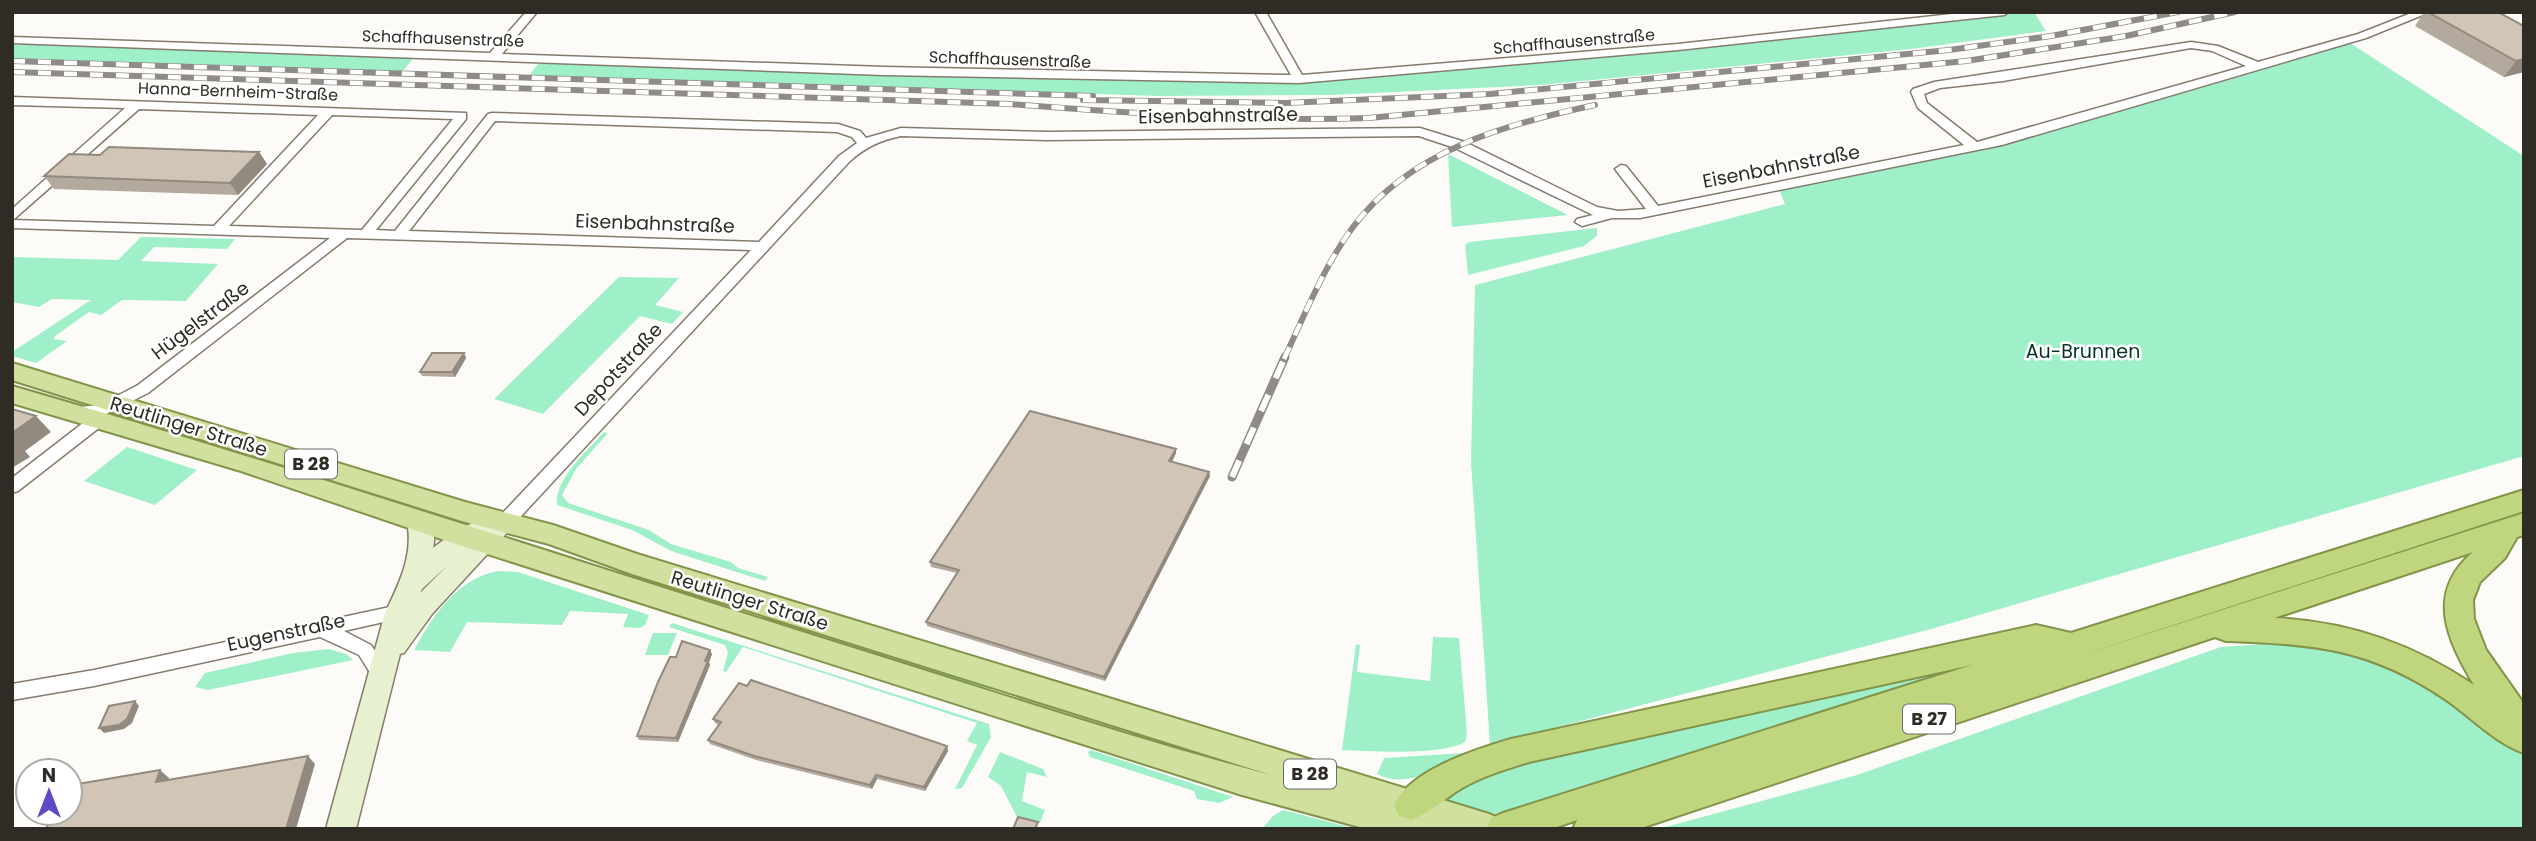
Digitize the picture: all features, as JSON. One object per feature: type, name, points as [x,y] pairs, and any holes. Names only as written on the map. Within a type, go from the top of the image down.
[{"type":"highway","name":"B 27","points":[[1590,829],[1643,797],[2075,644],[2524,500]]},
{"type":"highway","name":"B 27","points":[[1503,829],[1643,797],[2207,629],[2515,527]]},
{"type":"highway","points":[[2515,527],[2495,551],[2480,561],[2461,587],[2459,618],[2464,637],[2482,670],[2524,728]]},
{"type":"highway","points":[[2207,629],[2303,632],[2371,646],[2435,676],[2473,699],[2524,739]]},
{"type":"highway","points":[[1416,817],[1433,787],[1460,770],[1529,748],[2036,638],[2075,644]]},
{"type":"main road","name":"Reutlinger Straße","points":[[12,371],[118,403],[485,534],[1185,764],[1416,817],[1489,829]]},
{"type":"main road","name":"Reutlinger Straße","points":[[12,394],[248,464],[419,522],[485,534]]},
{"type":"main road","points":[[411,610],[413,582],[424,540],[419,522]]},
{"type":"main road","points":[[413,582],[485,534]]},
{"type":"main road","points":[[341,829],[385,666],[411,610],[485,534]]},
{"type":"street","points":[[494,55],[532,12]]},
{"type":"street","points":[[1260,12],[1299,79]]},
{"type":"street","name":"Schaffhausenstraße","points":[[12,40],[494,55],[871,71],[1299,79],[1665,49],[2004,12]]},
{"type":"street","name":"Eisenbahnstraße","points":[[12,224],[763,246],[844,159],[863,143],[901,132],[1127,136],[1420,132],[1452,141],[1571,201],[1610,214],[1655,211],[1975,146],[2259,67],[2375,32],[2425,12]]},
{"type":"street","points":[[1975,146],[1922,104],[1917,92],[1938,85],[2003,77],[2191,44],[2214,48],[2259,67]]},
{"type":"street","name":"Hanna-Bernheim-Straße","points":[[12,101],[462,116],[365,235]]},
{"type":"street","points":[[12,216],[136,105]]},
{"type":"street","points":[[218,230],[328,112]]},
{"type":"street","points":[[398,236],[495,117],[838,128],[856,134],[863,143]]},
{"type":"street","points":[[1621,169],[1655,211]]},
{"type":"street","points":[[1582,222],[1610,214]]},
{"type":"street","name":"Hügelstraße","points":[[69,412],[92,412],[118,403],[163,375],[344,234]]},
{"type":"street","name":"Depotstraße","points":[[485,534],[763,246]]},
{"type":"street","points":[[12,487],[98,420]]},
{"type":"street","name":"Eugenstraße","points":[[12,692],[177,661],[411,610]]},
{"type":"street","name":"Eugenstraße","points":[[177,661],[192,653],[381,611],[411,610]]},
{"type":"street","name":"Eugenstraße","points":[[321,629],[365,650],[385,666]]},
{"type":"green space","points":[[2004,12],[2034,12],[2046,31],[1911,49],[1541,85],[1332,95],[1160,96],[529,76],[541,60],[417,54],[402,72],[12,60],[12,40],[1101,77],[1365,75]]},
{"type":"green space","name":"Au-Brunnen","points":[[2347,41],[2524,156],[2524,456],[1931,629],[1490,745],[1471,462],[1475,285],[1785,204],[1778,187],[1998,142]]},
{"type":"green space","points":[[1448,154],[1568,215],[1452,227]]},
{"type":"green space","points":[[1597,228],[1597,236],[1584,246],[1468,275],[1465,245],[1469,242]]},
{"type":"green space","points":[[141,237],[235,239],[227,249],[154,247],[141,261],[218,264],[186,301],[122,300],[101,315],[89,312],[55,336],[54,339],[67,341],[36,363],[12,356],[12,352],[91,300],[52,299],[39,307],[12,302],[12,257],[118,260]]},
{"type":"green space","points":[[619,277],[679,278],[655,305],[683,312],[672,324],[640,316],[543,414],[494,399]]},
{"type":"green space","points":[[163,425],[452,516],[447,522],[258,458],[159,428]]},
{"type":"green space","points":[[604,432],[608,433],[576,469],[562,495],[568,503],[649,530],[671,544],[731,562],[738,568],[768,577],[765,581],[671,551],[632,530],[557,505],[566,475]]},
{"type":"green space","points":[[127,447],[197,470],[155,505],[84,481]]},
{"type":"green space","points":[[498,571],[518,572],[649,615],[645,625],[640,628],[623,627],[628,614],[570,611],[562,625],[467,622],[450,652],[414,650],[447,601],[470,582]]},
{"type":"green space","points":[[672,623],[989,724],[991,737],[962,788],[955,789],[977,745],[967,741],[977,723],[743,647],[726,672],[723,671],[728,653],[725,645],[669,627]]},
{"type":"green space","points":[[653,633],[677,633],[668,655],[645,655]]},
{"type":"green space","points":[[828,637],[990,686],[990,691],[827,640]]},
{"type":"green space","points":[[1433,637],[1459,638],[1467,734],[1465,742],[1423,751],[1342,750],[1356,644],[1360,645],[1357,672],[1430,681]]},
{"type":"green space","points":[[2345,638],[2524,739],[2524,829],[1658,829],[1857,775],[2221,647]]},
{"type":"green space","points":[[329,649],[346,654],[353,660],[208,690],[195,687],[205,673],[293,653]]},
{"type":"green space","points":[[1975,661],[1979,664],[1488,816],[1447,802],[1447,795],[1502,766]]},
{"type":"green space","points":[[1091,750],[1233,797],[1219,803],[1197,799],[1194,791],[1090,757],[1088,752]]},
{"type":"green space","points":[[1000,752],[1043,769],[1047,777],[1027,772],[1022,801],[1045,810],[1040,823],[1017,817],[1001,786],[988,777]]},
{"type":"green space","points":[[1465,753],[1468,756],[1411,778],[1388,778],[1377,774],[1384,758]]},
{"type":"green space","points":[[1283,810],[1357,829],[1262,829],[1273,816]]},
{"type":"building","points":[[2428,12],[2498,12],[2524,26],[2524,59],[2516,61]]},
{"type":"building","points":[[109,147],[259,152],[230,183],[44,176],[69,154],[100,155]]},
{"type":"building","points":[[432,353],[464,353],[452,372],[420,372]]},
{"type":"building","points":[[12,409],[36,416],[12,433]]},
{"type":"building","points":[[1030,411],[1176,449],[1169,461],[1209,472],[1104,677],[926,622],[959,570],[930,562]]},
{"type":"building","points":[[682,641],[710,650],[676,738],[637,736],[658,682],[670,657],[676,657]]},
{"type":"building","points":[[751,680],[947,746],[924,787],[876,775],[870,785],[754,756],[708,740],[721,722],[713,719],[739,683],[747,686]]},
{"type":"building","points":[[135,701],[127,719],[119,725],[99,728],[109,706]]},
{"type":"building","points":[[308,756],[286,829],[46,829],[84,827],[84,783],[160,770],[156,782]]},
{"type":"building","points":[[1018,817],[1038,822],[1035,829],[1013,829]]},
{"type":"railway","points":[[1083,100],[1285,103],[1490,94],[1949,50],[2051,36],[2178,12]]},
{"type":"railway","points":[[12,72],[1010,104],[1234,118],[1369,118],[1966,61],[2126,36],[2235,12]]},
{"type":"railway","points":[[12,61],[1093,96]]},
{"type":"railway","points":[[1284,359],[1333,258],[1353,227],[1376,200],[1403,178],[1462,144],[1528,121],[1595,105]]},
{"type":"railway","points":[[1232,477],[1285,357]]}]
